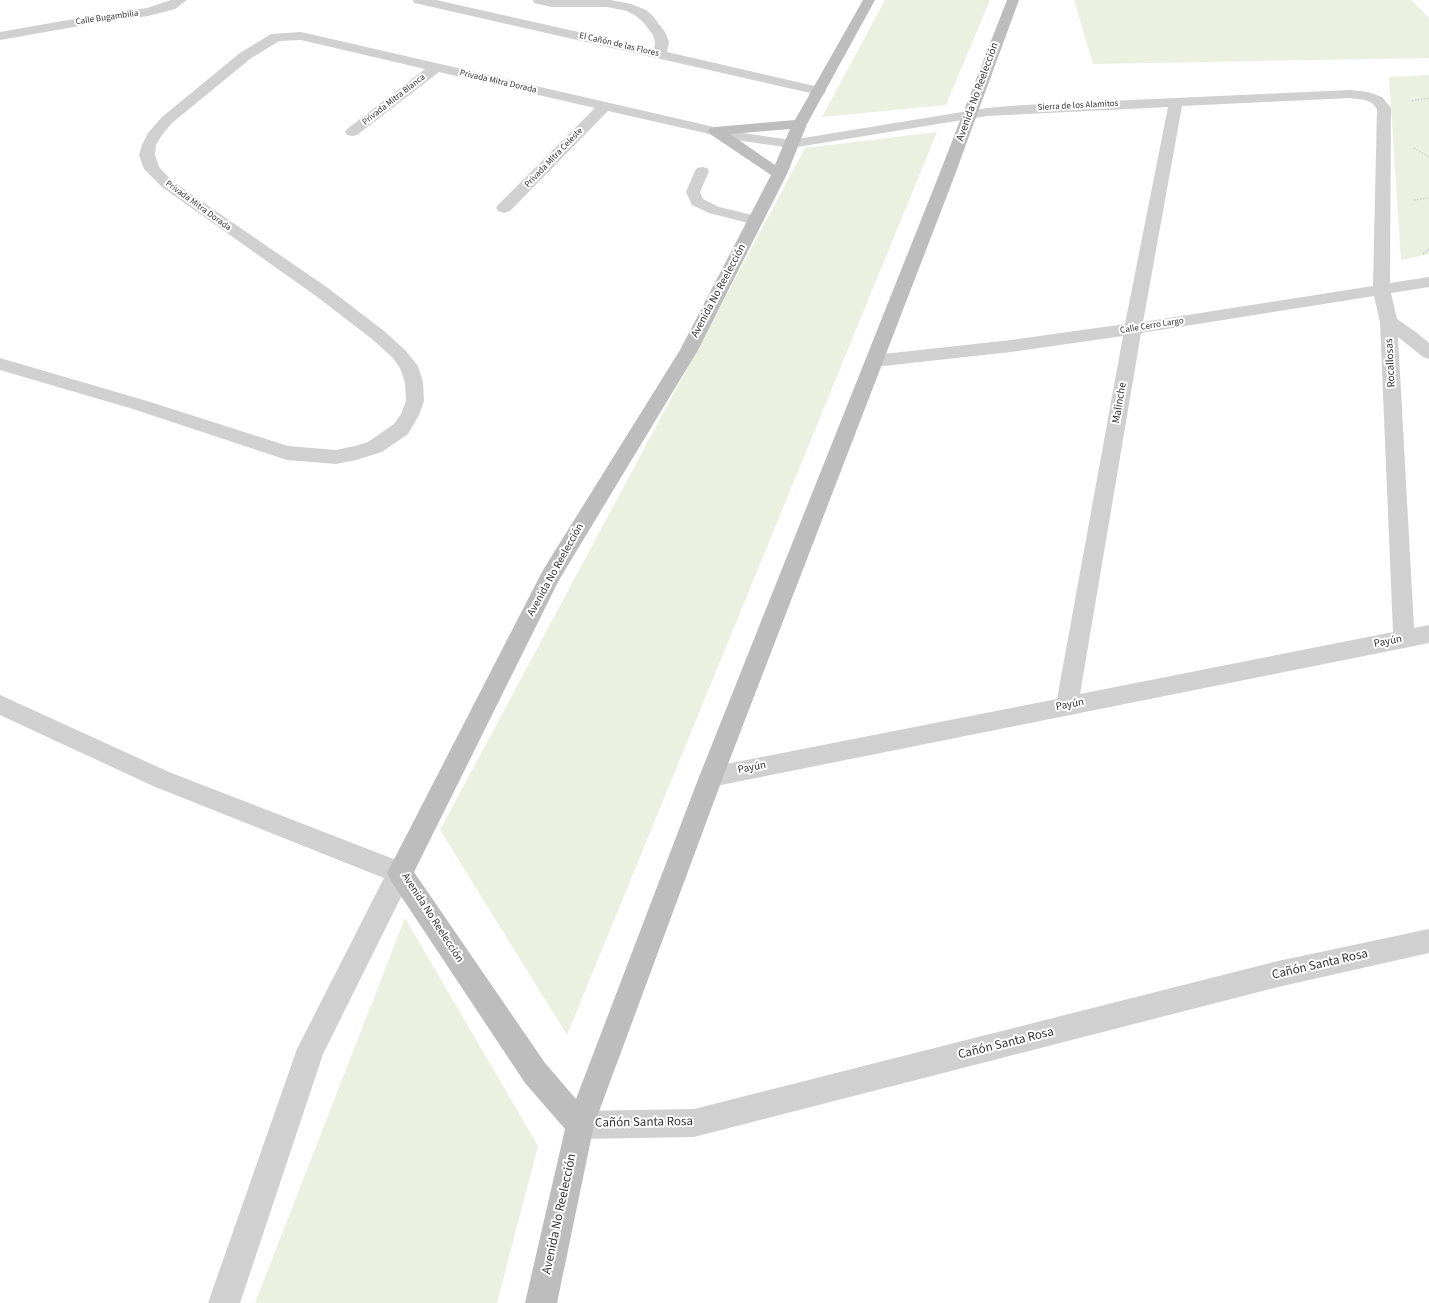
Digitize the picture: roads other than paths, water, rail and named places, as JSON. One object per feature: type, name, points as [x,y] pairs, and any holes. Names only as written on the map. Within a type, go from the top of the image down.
[{"type":"street","name":"Calle Bugambilia","points":[[0,36],[148,12],[170,6],[181,0]]},
{"type":"street","name":"El Cañón de las Flores","points":[[419,0],[819,91]]},
{"type":"street","points":[[539,0],[552,3],[608,3],[631,8],[641,13],[648,19],[660,35],[662,42],[660,55]]},
{"type":"street","name":"Avenida No Reelección","points":[[580,1125],[535,1073],[400,873],[550,576],[689,350],[779,174],[800,124],[868,0]]},
{"type":"street","name":"Avenida No Reelección","points":[[541,1303],[580,1125],[711,777],[970,115],[1013,0]]},
{"type":"street","name":"Privada Mitra Dorada","points":[[0,364],[140,405],[288,453],[336,457],[356,453],[389,439],[401,429],[410,415],[415,401],[414,382],[409,366],[399,354],[378,335],[322,292],[166,184],[152,168],[147,155],[149,145],[155,133],[167,120],[245,56],[276,38],[301,36],[604,107],[742,137],[791,144]]},
{"type":"street","name":"Privada Mitra Blanca","points":[[352,132],[436,67]]},
{"type":"street","name":"Sierra de los Alamitos","points":[[791,144],[970,115],[1023,109],[1350,94],[1368,96]]},
{"type":"street","name":"Rocallosas","points":[[1368,96],[1377,100],[1384,108],[1381,289],[1388,322],[1404,639]]},
{"type":"street","name":"Malinche","points":[[1067,705],[1133,329],[1176,101]]},
{"type":"street","name":"Privada Mitra Celeste","points":[[504,208],[604,107]]},
{"type":"street","points":[[715,131],[800,124]]},
{"type":"street","points":[[715,131],[779,174]]},
{"type":"street","name":"Calle Cerro Largo","points":[[874,361],[1012,346],[1133,329],[1429,282]]},
{"type":"street","points":[[1388,322],[1411,337],[1429,353]]},
{"type":"street","name":"Payún","points":[[711,777],[1429,634]]},
{"type":"street","points":[[0,704],[161,779],[400,873],[311,1049],[224,1303]]},
{"type":"street","name":"Cañón Santa Rosa","points":[[580,1125],[694,1123],[1278,974],[1429,941]]},
{"type":"lane","points":[[702,171],[693,192],[697,202],[714,210],[756,220]]}]
